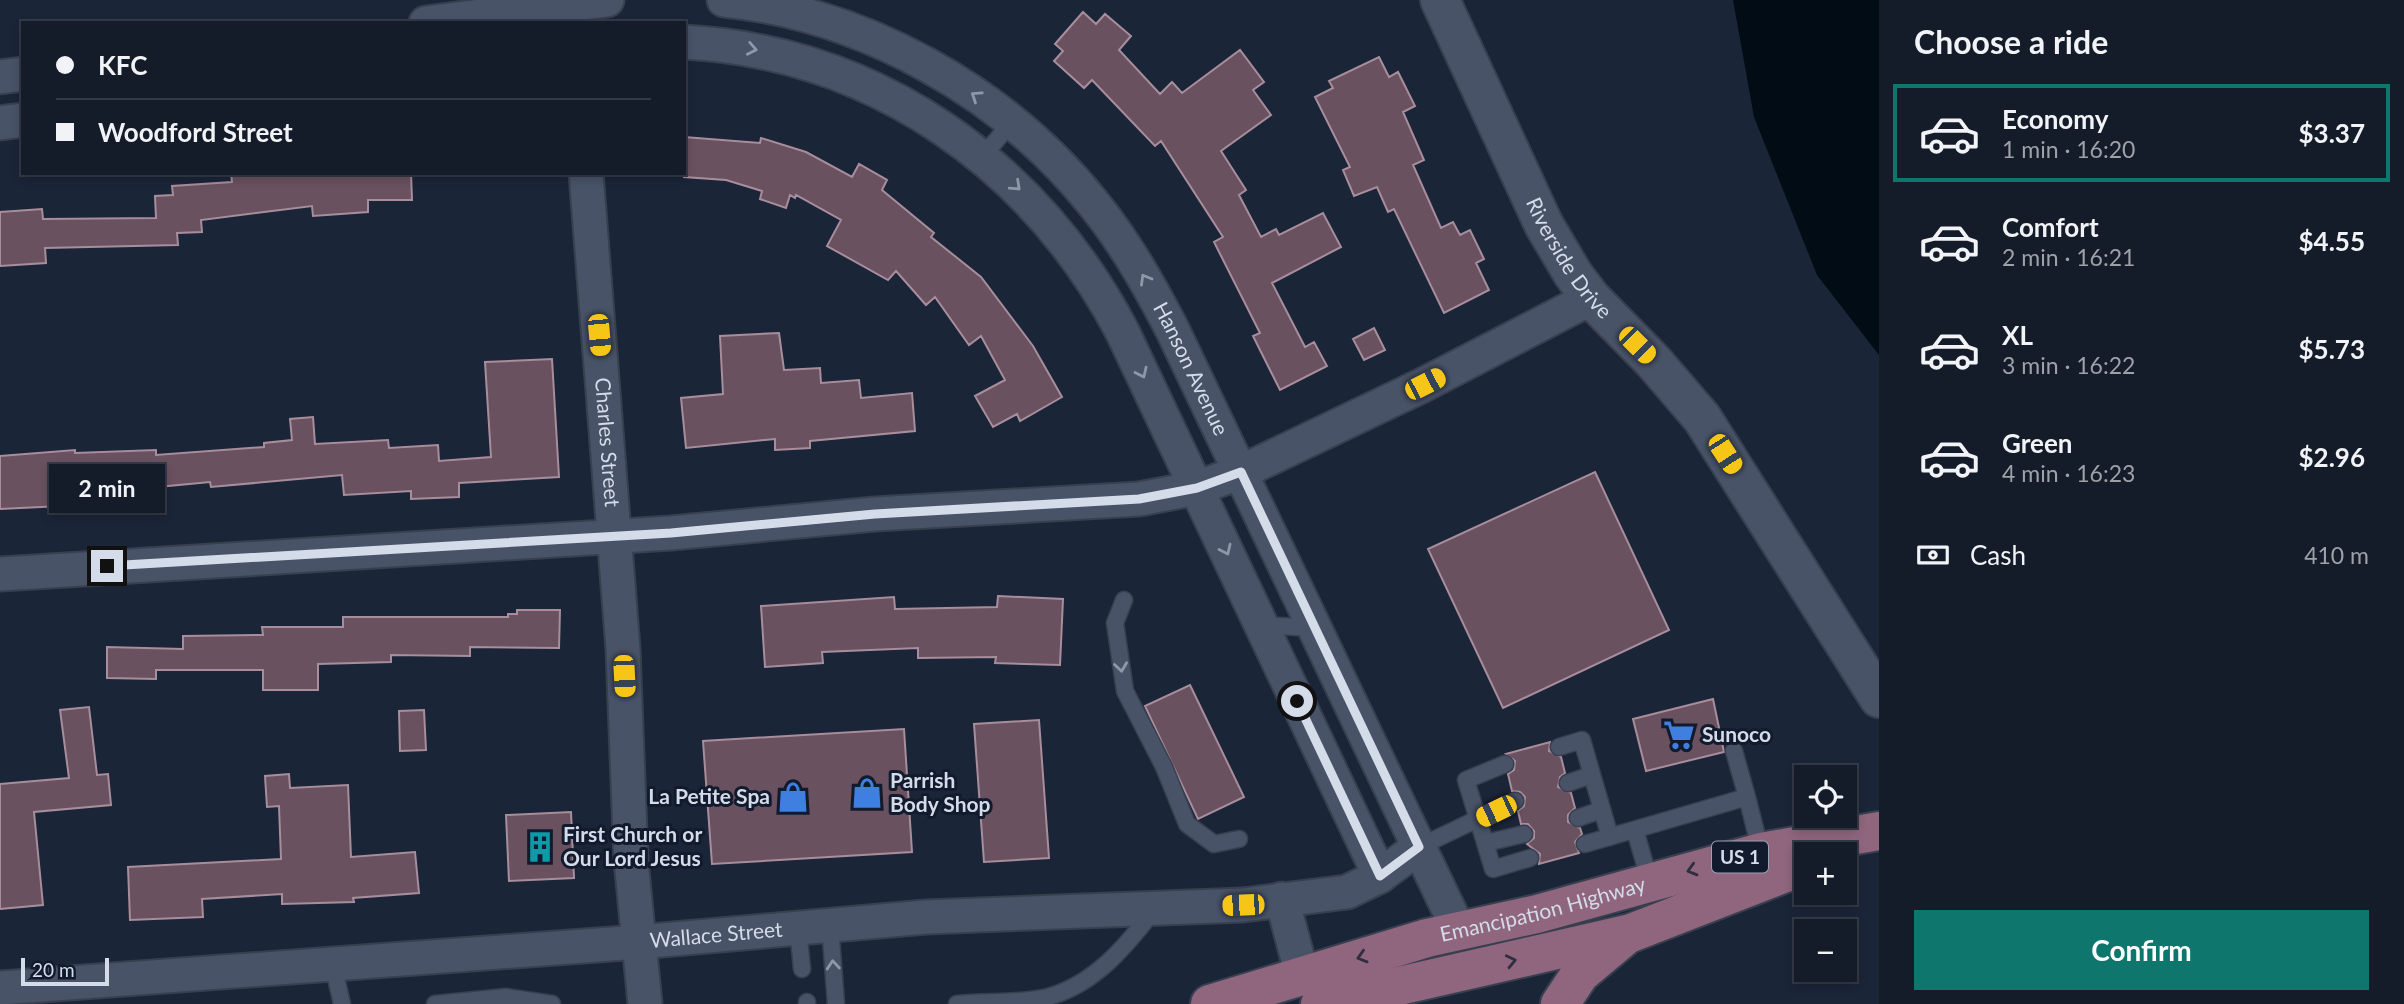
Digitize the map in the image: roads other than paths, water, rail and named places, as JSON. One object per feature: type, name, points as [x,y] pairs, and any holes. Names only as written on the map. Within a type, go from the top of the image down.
[{"type":"main road","name":"Emancipation Highway","points":[[1311,990],[1443,934],[1537,914],[1760,852],[1879,831]]},
{"type":"main road","points":[[1857,846],[1879,837]]},
{"type":"main road","name":"Emancipation Highway","points":[[1210,1004],[1311,990],[1450,990],[1630,933],[1794,870]]},
{"type":"main road","points":[[1560,1004],[1580,974],[1630,933]]},
{"type":"main road","name":"Hanson Avenue","points":[[1443,934],[1450,990]]},
{"type":"street","name":"Hanson Avenue","points":[[724,0],[815,19],[896,49],[955,82],[1012,122],[1050,155],[1086,195],[1134,260],[1172,329],[1419,847],[1443,934]]},
{"type":"street","name":"Riverside Drive","points":[[1440,0],[1544,225],[1591,298],[1653,361],[1702,418],[1879,698]]},
{"type":"street","points":[[446,21],[584,7]]},
{"type":"street","points":[[686,42],[753,49],[830,70],[897,102],[982,157],[1034,203],[1088,272],[1122,331],[1380,876]]},
{"type":"street","points":[[0,77],[21,74]]},
{"type":"street","points":[[0,123],[21,120]]},
{"type":"street","name":"Charles Street","points":[[586,175],[615,536],[631,860],[643,1004]]},
{"type":"street","points":[[0,574],[615,536],[875,514],[1139,499],[1197,488],[1241,472],[1421,386],[1591,298]]},
{"type":"street","name":"Wallace Street","points":[[0,988],[639,942],[926,917],[1243,905],[1347,892],[1380,876],[1419,847]]},
{"type":"street","points":[[1282,900],[1311,990]]},
{"type":"lane","points":[[982,157],[1012,122]]},
{"type":"lane","points":[[1124,600],[1115,622],[1125,691],[1164,767],[1187,824],[1214,844],[1239,839]]},
{"type":"lane","points":[[1261,625],[1315,628]]},
{"type":"lane","points":[[1559,747],[1582,740],[1610,837]]},
{"type":"lane","points":[[1734,751],[1760,852]]},
{"type":"lane","points":[[1505,764],[1466,780],[1493,869],[1531,858]]},
{"type":"lane","points":[[1568,783],[1591,775]]},
{"type":"lane","points":[[1585,844],[1747,797]]},
{"type":"lane","points":[[1419,847],[1515,802]]},
{"type":"lane","points":[[1578,818],[1601,810]]},
{"type":"lane","points":[[1635,830],[1650,882]]},
{"type":"lane","points":[[1486,844],[1524,834]]},
{"type":"lane","points":[[957,1004],[1048,997],[1096,974],[1127,944],[1156,908]]},
{"type":"lane","points":[[802,969],[814,926]]},
{"type":"lane","points":[[814,926],[836,1004]]},
{"type":"lane","points":[[333,965],[342,1004]]},
{"type":"lane","points":[[435,1004],[506,997],[552,1004]]},
{"type":"place","name":"Sunoco","points":[[1679,735]]},
{"type":"place","name":"Parrish Body Shop","points":[[867,793]]},
{"type":"place","name":"La Petite Spa","points":[[793,797]]},
{"type":"place","name":"First Church or Our Lord Jesus","points":[[540,847]]}]
